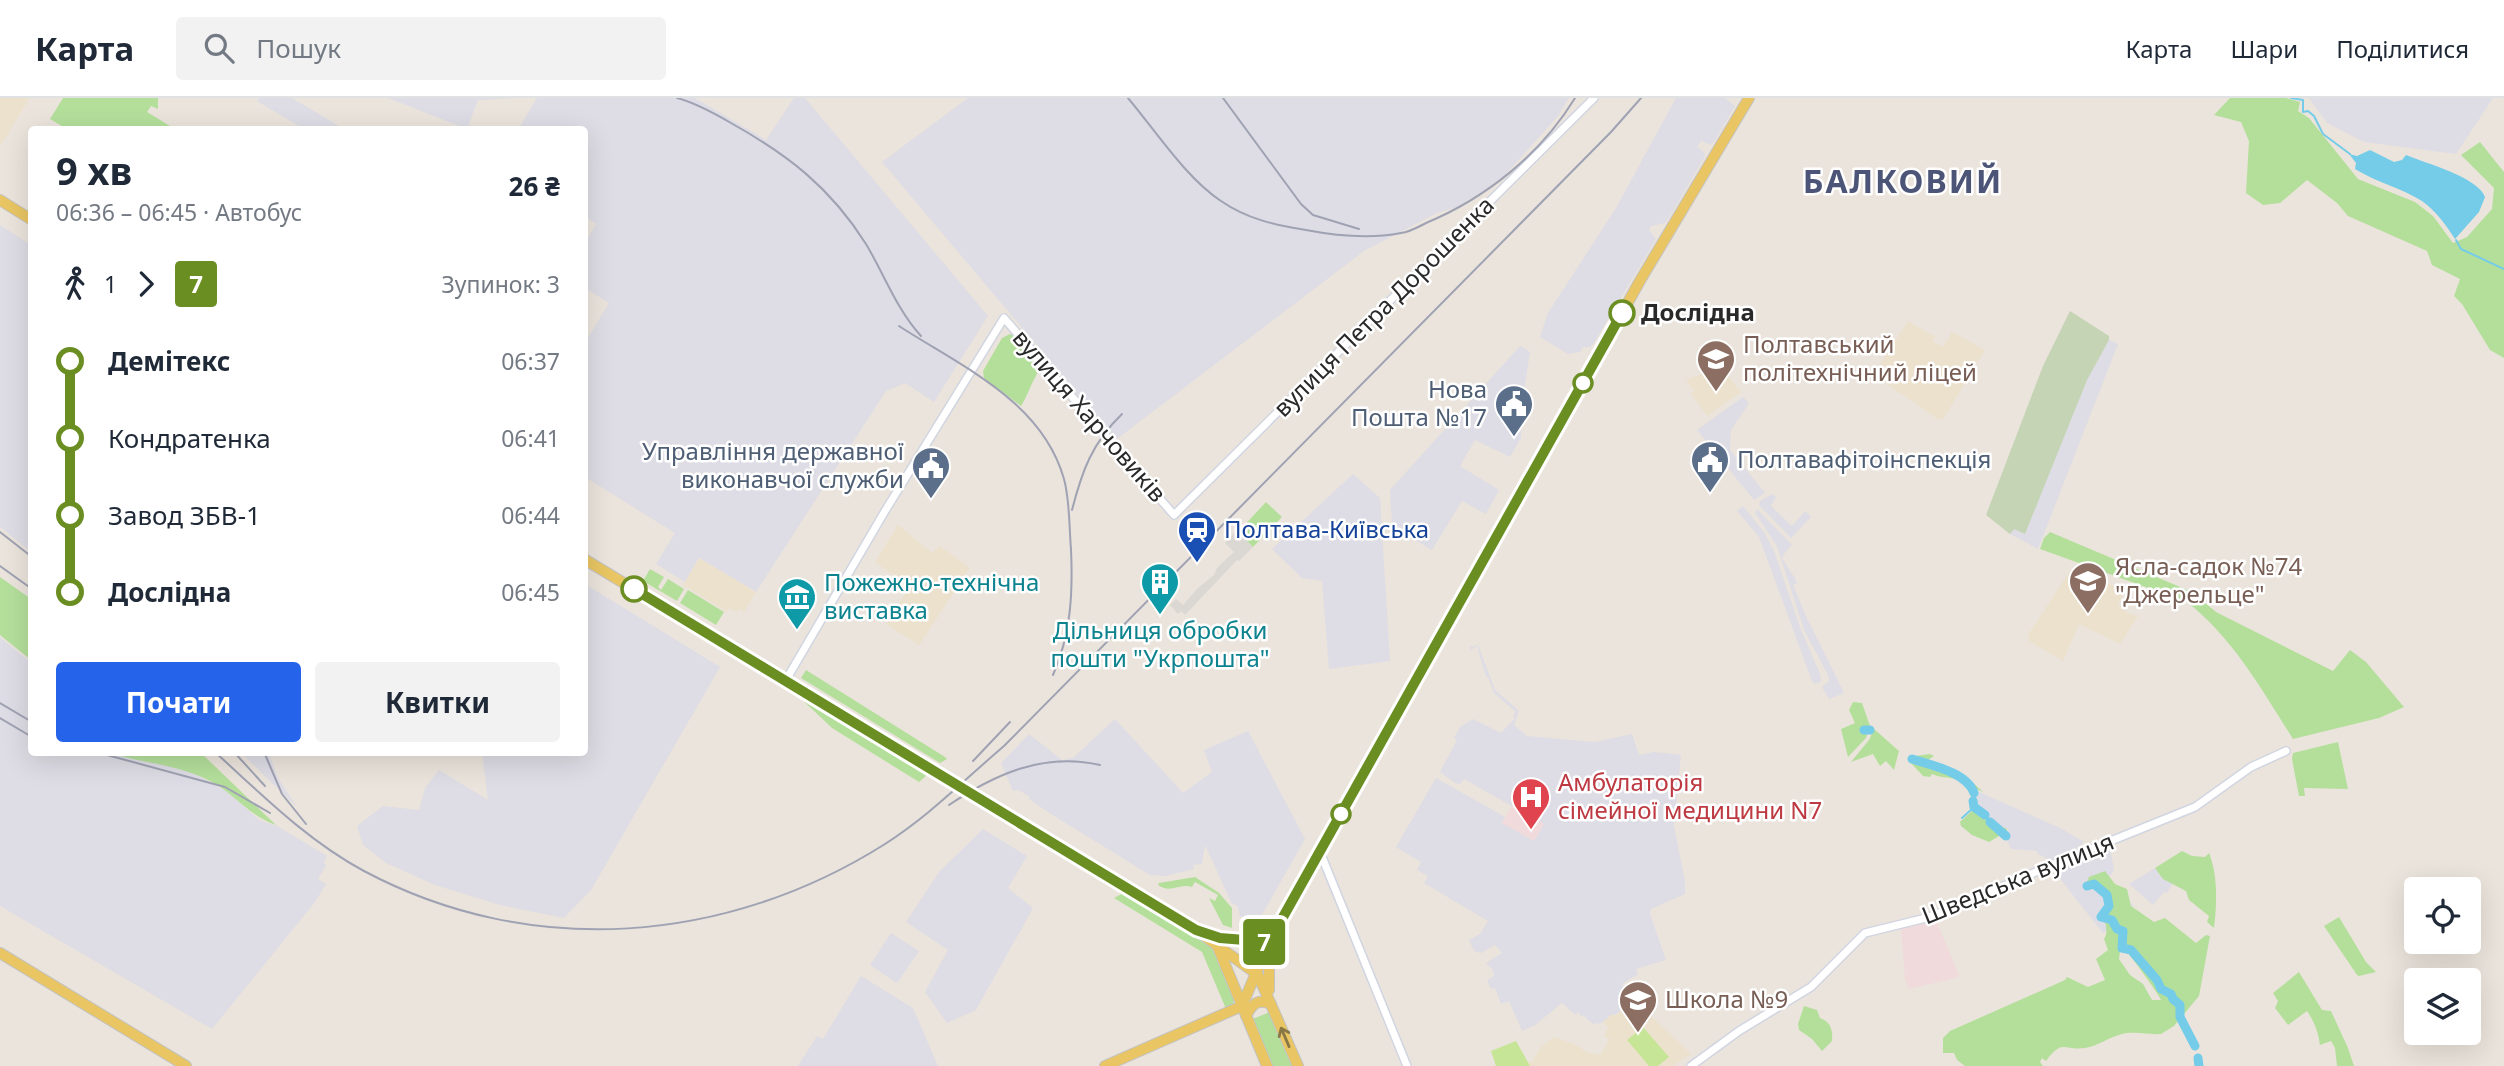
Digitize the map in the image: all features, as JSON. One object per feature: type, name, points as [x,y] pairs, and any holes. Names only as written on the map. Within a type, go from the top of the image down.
[{"type":"main road","points":[[1244,1011],[1269,942],[1641,279],[1749,98]]},
{"type":"main road","points":[[0,200],[28,218]]},
{"type":"main road","points":[[588,561],[1217,944],[1256,973],[1298,1066]]},
{"type":"main road","points":[[1196,930],[1214,937],[1269,942]]},
{"type":"main road","points":[[1233,940],[1236,958]]},
{"type":"main road","points":[[1269,942],[1268,981],[1272,1004]]},
{"type":"main road","points":[[1217,944],[1267,1066]]},
{"type":"main road","points":[[0,953],[186,1066]]},
{"type":"main road","points":[[1105,1066],[1244,1011],[1258,1001],[1272,1004]]},
{"type":"street","name":"вулиця Петра Дорошенка","points":[[1174,515],[1594,98]]},
{"type":"street","name":"вулиця Харчовиків","points":[[786,680],[885,511],[1004,318],[1174,515]]},
{"type":"street","name":"Шведська вулиця","points":[[1691,1066],[1739,1031],[1811,987],[1865,933],[1926,918],[2195,807],[2251,767],[2286,751]]},
{"type":"street","points":[[1320,852],[1407,1066]]},
{"type":"shaded area","points":[[0,98],[30,98],[0,146]]},
{"type":"shaded area","points":[[259,98],[292,98],[339,126],[299,126],[257,101]]},
{"type":"shaded area","points":[[388,98],[517,98],[478,100],[468,126],[459,126]]},
{"type":"shaded area","points":[[537,98],[695,98],[766,140],[794,98],[805,98],[988,316],[934,402],[905,383],[886,391],[756,592],[699,558],[685,582],[656,564],[675,533],[588,479],[588,338],[609,303],[588,290],[588,238],[596,224],[588,218],[588,126],[520,126]]},
{"type":"shaded area","points":[[968,98],[1569,98],[1558,116],[1506,174],[1485,190],[1457,207],[1437,213],[1364,251],[1114,441],[1073,388],[882,162]]},
{"type":"shaded area","points":[[1676,98],[1725,98],[1735,106],[1714,142],[1710,145],[1701,141],[1697,147],[1705,156],[1669,218],[1665,223],[1651,226],[1649,230],[1656,239],[1594,343],[1590,347],[1583,347],[1580,352],[1568,354],[1540,337],[1548,313],[1616,208]]},
{"type":"shaded area","points":[[2309,98],[2493,98],[2456,154],[2364,142],[2327,123]]},
{"type":"shaded area","points":[[0,225],[28,243],[28,550],[0,527]]},
{"type":"shaded area","points":[[1908,321],[1935,337],[1933,341],[1943,347],[1952,332],[1985,350],[1943,419],[1939,420],[1877,377],[1877,369]]},
{"type":"shaded area","points":[[2109,340],[2118,344],[2038,549],[2010,534],[2014,528],[2025,533],[2087,379]]},
{"type":"shaded area","points":[[1520,346],[1530,352],[1522,403],[1521,438],[1510,457],[1475,440],[1460,466],[1499,490],[1486,514],[1462,501],[1432,550],[1392,526],[1390,490]]},
{"type":"shaded area","name":"Полтавський політехнічний ліцей","points":[[1715,369],[1719,374],[1724,371],[1741,392],[1707,416],[1691,394],[1694,391],[1686,380]]},
{"type":"shaded area","points":[[1743,397],[1749,403],[1731,430],[1730,450],[1765,493],[1754,500],[1697,430]]},
{"type":"shaded area","points":[[1353,474],[1380,498],[1390,661],[1329,669],[1322,581],[1302,578],[1272,549]]},
{"type":"shaded area","points":[[1772,494],[1776,497],[1771,506],[1792,526],[1805,511],[1811,517],[1791,538],[1759,505],[1760,501]]},
{"type":"shaded area","points":[[1743,506],[1764,532],[1774,551],[1821,682],[1815,684],[1812,681],[1759,537],[1737,511]]},
{"type":"shaded area","points":[[1757,509],[1792,545],[1782,558],[1796,580],[1797,583],[1793,585],[1806,616],[1844,693],[1829,699],[1822,687],[1829,681],[1829,677],[1804,630],[1777,546],[1755,513]]},
{"type":"shaded area","points":[[898,525],[932,553],[940,546],[970,568],[919,645],[886,624],[907,591],[903,582],[875,562]]},
{"type":"shaded area","points":[[1236,531],[1253,547],[1237,560],[1185,615],[1181,611],[1178,614],[1170,605],[1176,599],[1183,605],[1214,575],[1217,568],[1234,552],[1225,543]]},
{"type":"shaded area","points":[[699,558],[756,592],[744,612],[730,608],[727,612],[683,585]]},
{"type":"shaded area","name":"Ясла-садок №74 \"Джерельце\"","points":[[2070,571],[2125,589],[2118,604],[2127,613],[2138,616],[2120,644],[2079,624],[2063,661],[2029,641],[2028,635]]},
{"type":"shaded area","points":[[588,586],[720,667],[591,890],[564,918],[500,905],[435,885],[386,863],[363,845],[357,826],[383,806],[419,810],[425,788],[439,770],[488,800],[482,756],[588,756]]},
{"type":"shaded area","points":[[0,637],[28,660],[28,756],[163,756],[229,793],[259,820],[277,826],[327,856],[324,862],[326,866],[318,879],[326,884],[315,902],[212,1029],[0,906]]},
{"type":"shaded area","points":[[1478,645],[1495,690],[1519,711],[1514,725],[1527,736],[1595,742],[1632,734],[1639,755],[1654,752],[1681,755],[1674,826],[1685,894],[1651,909],[1650,914],[1666,960],[1636,969],[1638,974],[1622,984],[1636,1002],[1599,1024],[1597,1022],[1594,1025],[1579,1012],[1575,1015],[1562,1003],[1535,1025],[1522,1031],[1509,1001],[1501,1004],[1495,988],[1491,989],[1487,980],[1494,976],[1493,970],[1486,963],[1502,953],[1495,945],[1481,953],[1474,951],[1469,940],[1480,934],[1488,921],[1424,883],[1428,876],[1417,870],[1421,862],[1396,847],[1436,778],[1505,817],[1502,822],[1543,824],[1464,779],[1460,784],[1455,783],[1440,772],[1457,740],[1454,738],[1460,727],[1473,719],[1501,733],[1515,718],[1513,716],[1516,712],[1494,693],[1477,646],[1471,650],[1470,647]]},
{"type":"shaded area","points":[[1115,719],[1183,793],[1212,772],[1204,750],[1248,731],[1305,839],[1256,925],[1240,916],[1237,905],[1232,904],[1205,845],[1202,864],[1193,865],[1194,869],[1165,876],[1150,875],[1051,814],[1019,790],[1013,791],[1001,763],[1029,734],[1066,763],[1066,759],[1073,758]]},
{"type":"shaded area","points":[[244,756],[270,756],[277,776],[297,807]]},
{"type":"shaded area","points":[[1977,791],[2060,828],[2084,842],[2075,850],[2050,860],[2037,851],[2011,849],[2006,839],[2008,829],[1984,819],[1987,810],[1973,805],[1974,801],[1970,799]]},
{"type":"shaded area","points":[[1512,806],[1544,824],[1534,841],[1502,823]]},
{"type":"shaded area","points":[[983,829],[1027,856],[1008,888],[1033,908],[976,1010],[947,1023],[925,992],[948,950],[906,922],[939,872]]},
{"type":"shaded area","points":[[2110,847],[2114,870],[2108,879],[2134,906],[2103,933],[2061,880],[2057,870]]},
{"type":"shaded area","points":[[2155,868],[2163,879],[2173,883],[2167,893],[2164,892],[2153,905],[2129,884]]},
{"type":"shaded area","points":[[1935,918],[1959,975],[1909,989],[1905,980],[1901,927]]},
{"type":"shaded area","points":[[891,933],[919,951],[897,983],[870,965]]},
{"type":"shaded area","points":[[861,976],[913,1008],[938,1066],[798,1066],[817,1036],[823,1039]]},
{"type":"shaded area","name":"Школа №9","points":[[1636,1002],[1691,1054],[1672,1066],[1530,1066],[1528,1063],[1541,1047],[1554,1037],[1600,1055],[1610,1039],[1604,1036],[1608,1028],[1603,1022],[1612,1014],[1614,1016]]},
{"type":"green space","points":[[63,98],[158,98],[158,109],[151,106],[147,112],[170,126],[62,126],[50,119]]},
{"type":"green space","points":[[2230,98],[2286,98],[2300,102],[2298,111],[2309,118],[2358,179],[2415,202],[2433,216],[2453,243],[2467,237],[2492,209],[2494,188],[2461,155],[2480,142],[2504,172],[2504,358],[2490,350],[2462,304],[2454,296],[2460,279],[2432,265],[2427,251],[2348,216],[2337,203],[2307,180],[2280,203],[2263,205],[2246,193],[2249,141],[2241,122],[2214,115]]},
{"type":"green space","points":[[2070,311],[2109,336],[2109,340],[2087,380],[2025,534],[2014,529],[2010,534],[1986,515],[2043,366]]},
{"type":"green space","points":[[1010,334],[1020,339],[1043,366],[1021,406],[984,378],[983,371],[1002,338]]},
{"type":"green space","points":[[1266,502],[1282,517],[1253,547],[1238,532]]},
{"type":"green space","points":[[2050,532],[2192,592],[2216,612],[2333,671],[2350,650],[2366,662],[2404,707],[2379,718],[2293,739],[2233,648],[2187,602],[2040,549],[2044,538]]},
{"type":"green space","points":[[650,569],[664,577],[658,587],[661,590],[668,579],[684,589],[677,601],[643,581]]},
{"type":"green space","points":[[0,577],[28,597],[28,658],[0,635]]},
{"type":"green space","points":[[688,590],[724,612],[716,625],[680,603]]},
{"type":"green space","points":[[806,670],[947,759],[940,763],[801,678]]},
{"type":"green space","points":[[795,693],[927,775],[919,782],[832,728]]},
{"type":"green space","points":[[1853,702],[1862,703],[1870,726],[1866,738],[1848,757],[1841,729],[1855,723],[1849,710]]},
{"type":"green space","points":[[1874,729],[1899,751],[1894,770],[1886,761],[1880,766],[1873,754],[1851,762],[1869,740]]},
{"type":"green space","points":[[2338,742],[2348,789],[2304,788],[2305,796],[2299,796],[2293,753]]},
{"type":"green space","points":[[123,756],[204,756],[276,825],[257,816],[214,783],[181,770]]},
{"type":"green space","points":[[1915,756],[1934,756],[1928,760],[1933,764],[1972,782],[1983,792],[1956,779],[1932,774],[1930,777],[1923,776],[1909,761]]},
{"type":"green space","points":[[1974,806],[1982,811],[1984,819],[2007,829],[2006,837],[1999,836],[1989,842],[1972,835],[1961,826],[1960,822]]},
{"type":"green space","points":[[2182,851],[2192,856],[2205,857],[2209,853],[2216,890],[2214,928],[2207,922],[2209,916],[2189,900],[2186,891],[2163,879],[2155,868]]},
{"type":"green space","points":[[2105,871],[2115,884],[2127,889],[2131,906],[2154,922],[2165,918],[2196,943],[2206,935],[2210,936],[2199,996],[2174,1026],[2161,1034],[2127,1033],[2085,1048],[2060,1048],[2046,1061],[2042,1058],[2040,1062],[2043,1066],[1965,1066],[1957,1060],[1954,1053],[1943,1053],[1943,1038],[1950,1031],[2067,977],[2088,987],[2105,980],[2096,959],[2108,950],[2104,939],[2106,917],[2112,901],[2105,889],[2087,882],[2089,877]],"holes":[[[2126,951],[2150,983],[2161,1000],[2152,1000],[2143,984],[2130,975],[2119,959],[2120,952]]]},
{"type":"green space","points":[[1195,877],[1219,893],[1232,908],[1232,928],[1223,925],[1209,898],[1215,901],[1218,895],[1195,882],[1192,887],[1171,889],[1158,885]]},
{"type":"green space","points":[[1125,892],[1212,948],[1233,996],[1234,1005],[1226,1009],[1202,952],[1114,898]]},
{"type":"green space","points":[[2339,917],[2366,962],[2376,972],[2357,975],[2324,926]]},
{"type":"green space","points":[[2299,972],[2322,1010],[2331,1011],[2354,1066],[2337,1066],[2335,1048],[2331,1041],[2320,1045],[2316,1028],[2307,1011],[2288,1025],[2275,1008],[2278,1001],[2273,993]]},
{"type":"green space","points":[[1804,1006],[1817,1010],[1820,1018],[1830,1027],[1832,1041],[1822,1051],[1812,1039],[1799,1030],[1798,1024]]},
{"type":"green space","points":[[1270,1012],[1293,1066],[1270,1066],[1250,1020]]},
{"type":"green space","points":[[1643,1027],[1669,1057],[1658,1066],[1649,1066],[1627,1040]]},
{"type":"green space","points":[[1516,1041],[1530,1066],[1496,1066],[1491,1051]]},
{"type":"water","points":[[2370,150],[2394,162],[2402,160],[2406,155],[2462,177],[2485,197],[2479,212],[2455,239],[2440,218],[2422,201],[2355,169],[2356,163],[2349,154],[2357,156]]},
{"type":"waterway","points":[[2291,98],[2303,100],[2303,112],[2308,111],[2314,116],[2323,134],[2350,154]]},
{"type":"waterway","points":[[2456,240],[2461,249],[2504,269]]},
{"type":"waterway","points":[[1864,730],[1870,730]]},
{"type":"waterway","points":[[1912,759],[1956,775],[1964,780],[1974,793]]},
{"type":"waterway","points":[[1973,801],[1974,807],[1985,815]]},
{"type":"waterway","points":[[1962,818],[1974,807]]},
{"type":"waterway","points":[[1990,822],[2006,836]]},
{"type":"waterway","points":[[2087,886],[2094,884],[2107,895],[2109,906],[2101,917],[2112,920],[2117,929],[2123,931],[2122,948],[2131,950],[2157,980],[2161,989],[2171,994],[2180,1005],[2180,1017],[2195,1046]]},
{"type":"waterway","points":[[2198,1058],[2199,1066]]},
{"type":"railway","points":[[677,98],[705,109],[752,135],[789,160],[822,189],[866,244],[898,303],[921,336]]},
{"type":"railway","points":[[1128,98],[1171,153],[1196,180],[1221,201],[1251,217],[1283,226],[1354,236],[1389,235],[1411,230],[1470,201],[1529,156],[1546,138],[1575,98]]},
{"type":"railway","points":[[1223,98],[1301,204],[1313,215],[1359,229]]},
{"type":"railway","points":[[219,756],[286,816],[343,859],[428,899],[494,918],[561,928],[628,928],[695,920],[760,903],[824,878],[901,833],[1004,746],[1611,132],[1641,98]]},
{"type":"railway","points":[[899,326],[997,389],[1019,407],[1038,428],[1053,452],[1064,479],[1067,496],[1072,581],[1064,644],[1053,675]]},
{"type":"railway","points":[[1072,510],[1090,458],[1103,436],[1122,414]]},
{"type":"railway","points":[[0,532],[28,554]]},
{"type":"railway","points":[[0,566],[28,586]]},
{"type":"railway","points":[[0,703],[28,720]]},
{"type":"railway","points":[[0,718],[28,735]]},
{"type":"railway","points":[[973,761],[1010,722]]},
{"type":"railway","points":[[111,756],[225,787],[270,813]]},
{"type":"railway","points":[[238,756],[265,786]]},
{"type":"railway","points":[[266,756],[282,794],[306,824]]},
{"type":"railway","points":[[949,805],[984,784],[1021,768],[1059,761],[1100,765]]},
{"type":"bus line","name":"7","points":[[634,589],[1196,930],[1220,938],[1269,942],[1622,313]]},
{"type":"place","name":"Дослідна","points":[[1622,313]]},
{"type":"place","name":"Полтавський політехнічний ліцей","points":[[1716,393]]},
{"type":"place","name":"Нова Пошта №17","points":[[1514,438]]},
{"type":"place","name":"Полтавафітоінспекція","points":[[1710,494]]},
{"type":"place","name":"Управління державної виконавчої служби","points":[[931,500]]},
{"type":"place","name":"Полтава-Київська","points":[[1197,564]]},
{"type":"place","name":"Ясла-садок №74 \"Джерельце\"","points":[[2088,615]]},
{"type":"place","name":"Дільниця обробки пошти \"Укрпошта\"","points":[[1160,616]]},
{"type":"place","name":"Пожежно-технічна виставка","points":[[797,631]]},
{"type":"place","name":"Амбулаторія сімейної медицини N7","points":[[1531,831]]},
{"type":"place","name":"Школа №9","points":[[1638,1034]]},
{"type":"district","name":"БАЛКОВИЙ","points":[[1903,182]]}]
